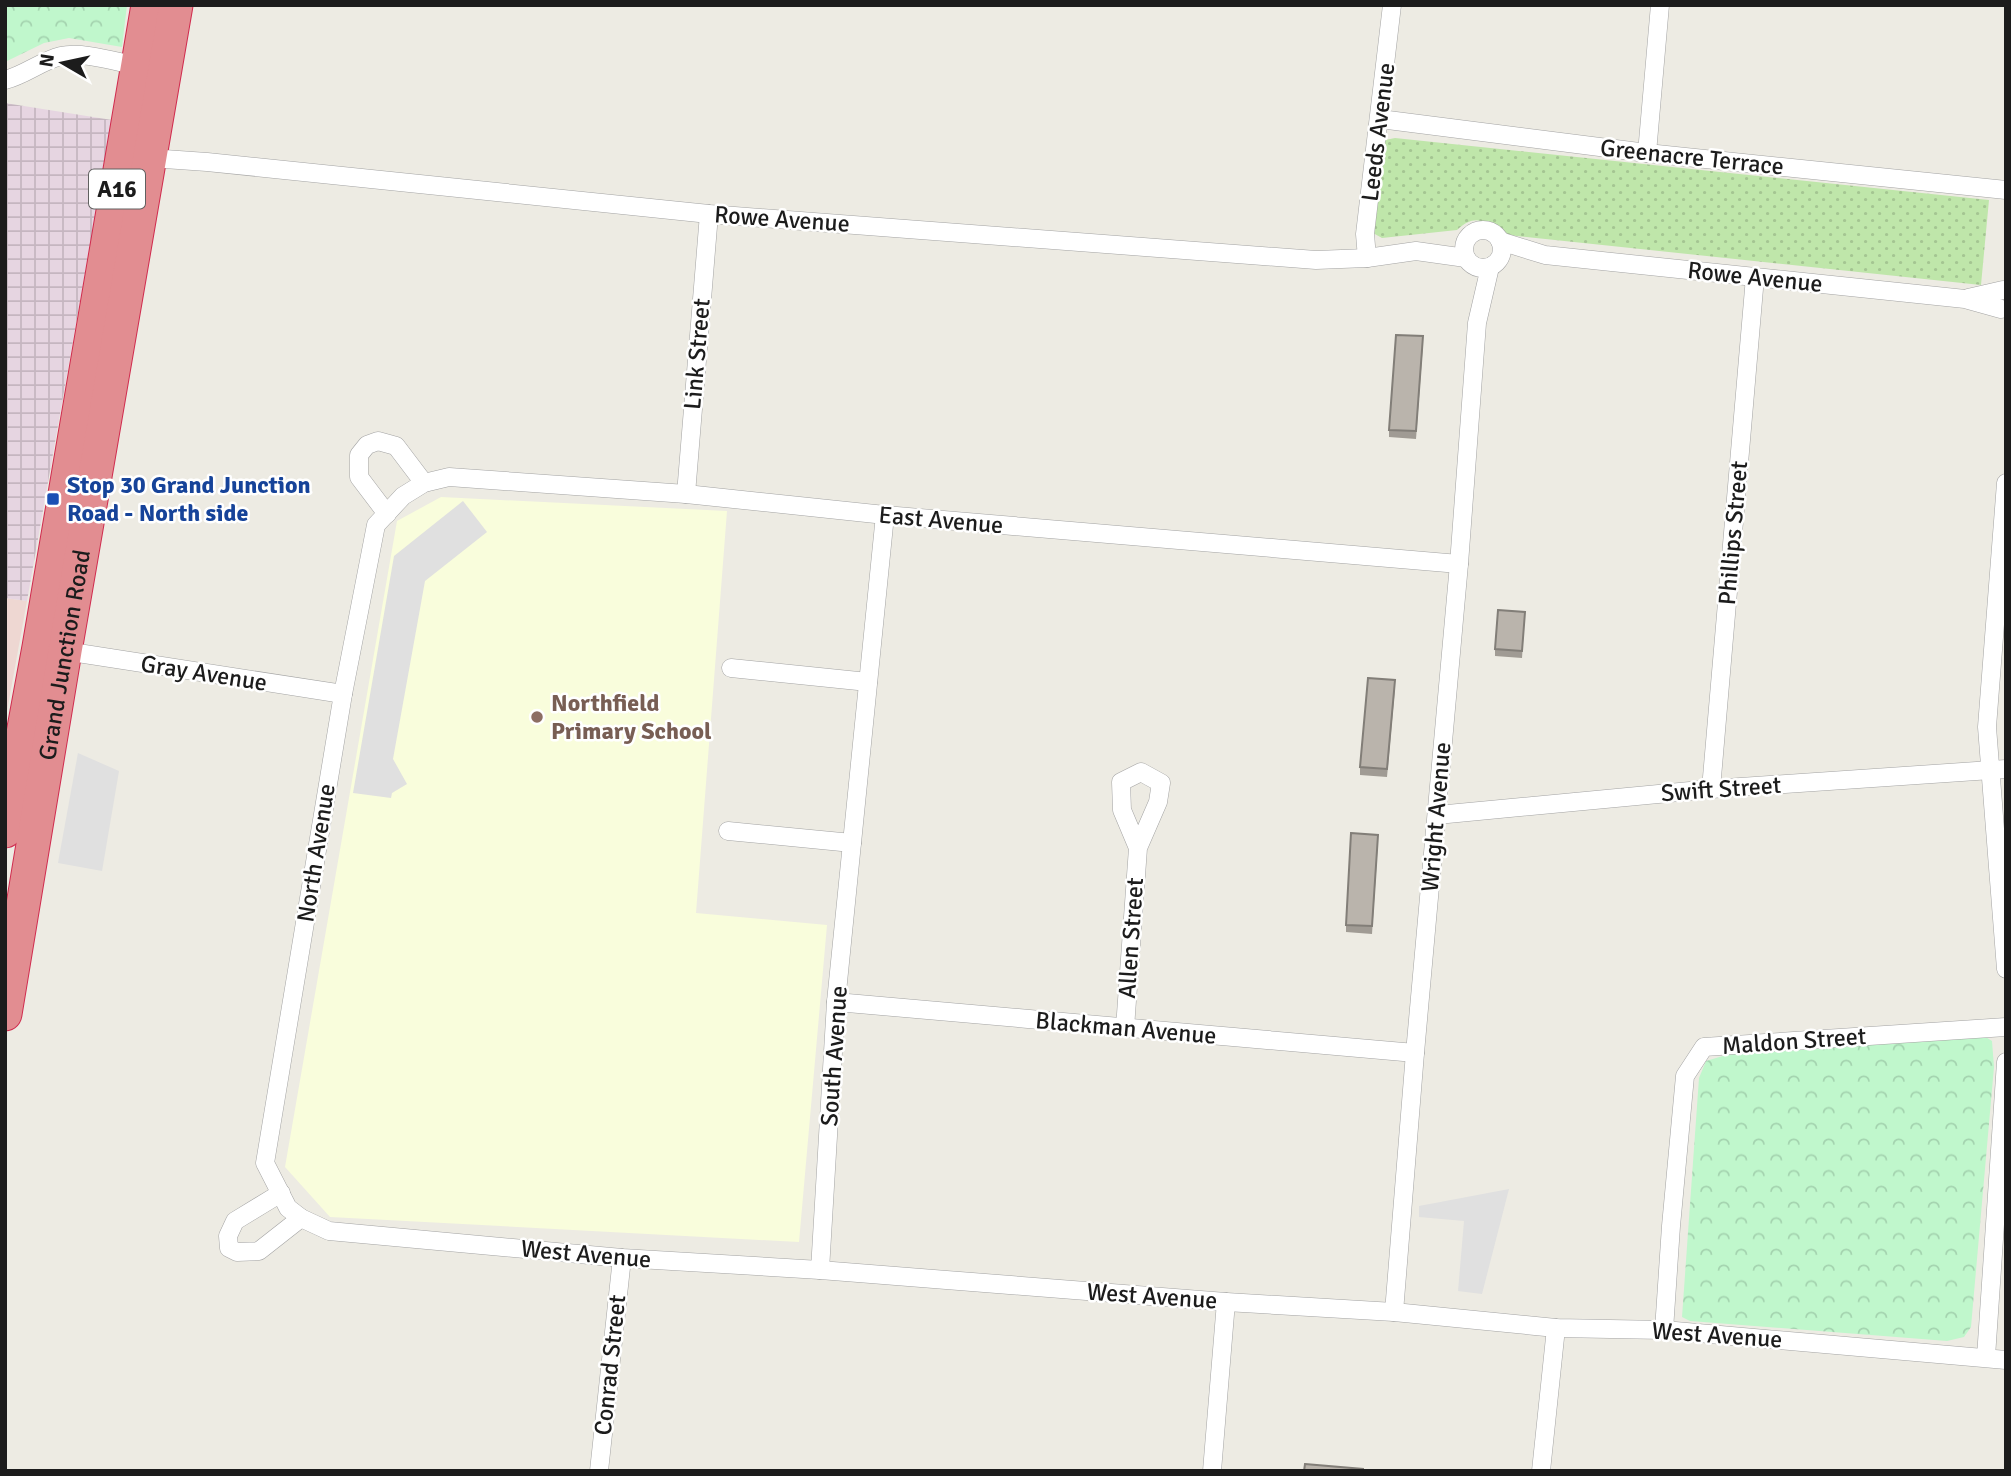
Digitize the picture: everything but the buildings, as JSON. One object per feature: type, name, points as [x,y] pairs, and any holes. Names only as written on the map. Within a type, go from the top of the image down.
[{"type":"highway","name":"Grand Junction Road","points":[[109,315],[149,158],[151,68],[148,5]]},
{"type":"highway","name":"Grand Junction Road","points":[[5,1014],[52,649],[151,68],[176,5]]},
{"type":"highway","name":"Grand Junction Road","points":[[5,831],[52,649]]},
{"type":"street","name":"Leeds Avenue","points":[[1367,258],[1366,234],[1392,5]]},
{"type":"street","points":[[1647,153],[1660,5]]},
{"type":"street","points":[[5,80],[18,77],[63,55],[82,55],[151,68]]},
{"type":"street","name":"Greenacre Terrace","points":[[1380,119],[1647,153],[2006,190]]},
{"type":"street","name":"Rowe Avenue","points":[[149,158],[709,214],[1316,260],[1367,258],[1416,251],[1468,254]]},
{"type":"street","name":"Link Street","points":[[686,494],[709,214]]},
{"type":"street","points":[[1483,230],[1496,235],[1500,241],[1502,251],[1494,264],[1478,268],[1468,254],[1471,235],[1483,230]]},
{"type":"street","name":"Rowe Avenue","points":[[1500,241],[1545,255],[1965,299],[2003,312]]},
{"type":"street","name":"Wright Avenue","points":[[1394,1312],[1459,564],[1477,323],[1468,254]]},
{"type":"street","name":"Rowe Avenue","points":[[1494,264],[1545,255]]},
{"type":"street","name":"Wright Avenue","points":[[1477,323],[1494,264]]},
{"type":"street","name":"Phillips Street","points":[[1711,789],[1755,277]]},
{"type":"street","points":[[2003,312],[2001,296],[2005,288]]},
{"type":"street","name":"Rowe Avenue","points":[[1965,299],[2005,288]]},
{"type":"street","points":[[387,514],[359,477],[359,455],[367,444],[378,442],[396,446],[424,483]]},
{"type":"street","name":"East Avenue","points":[[404,496],[424,483],[449,477],[686,494],[885,515],[1459,564]]},
{"type":"street","points":[[2006,483],[1987,727],[1998,770],[2006,969]]},
{"type":"street","name":"North Avenue","points":[[290,1206],[265,1163],[343,694],[376,525],[404,496]]},
{"type":"street","name":"South Avenue","points":[[821,1270],[836,1002],[885,515]]},
{"type":"street","name":"Gray Avenue","points":[[52,649],[343,694]]},
{"type":"street","points":[[732,668],[869,682]]},
{"type":"street","name":"Swift Street","points":[[1437,815],[1711,789],[1998,770]]},
{"type":"street","points":[[728,831],[852,843]]},
{"type":"street","name":"Allen Street","points":[[1125,1028],[1138,848]]},
{"type":"street","name":"Blackman Avenue","points":[[836,1002],[1415,1053]]},
{"type":"street","name":"Maldon Street","points":[[1664,1330],[1685,1076],[1704,1047],[2006,1027]]},
{"type":"street","points":[[1986,1357],[2006,1062]]},
{"type":"street","points":[[290,1206],[259,1251],[237,1252],[229,1248],[228,1236],[235,1221],[290,1206]]},
{"type":"street","name":"West Avenue","points":[[290,1206],[329,1231],[622,1258],[1394,1312],[1556,1328],[1664,1330],[2006,1360]]},
{"type":"street","name":"Conrad Street","points":[[599,1471],[622,1258]]},
{"type":"street","points":[[1212,1471],[1226,1302]]},
{"type":"street","points":[[1541,1471],[1556,1328]]},
{"type":"shaded area","points":[[5,103],[112,120],[27,601],[5,598]]},
{"type":"shaded area","name":"Northfield Primary School","points":[[441,497],[727,511],[696,913],[827,925],[799,1242],[330,1217],[285,1167],[397,521]]},
{"type":"shaded area","points":[[463,501],[487,532],[425,581],[393,759],[407,784],[392,793],[391,798],[353,793],[394,556]]},
{"type":"shaded area","points":[[5,598],[27,601],[5,722]]},
{"type":"shaded area","points":[[78,753],[119,771],[102,871],[58,863]]},
{"type":"shaded area","points":[[1509,1189],[1482,1294],[1458,1291],[1464,1221],[1419,1217],[1419,1206]]},
{"type":"green space","points":[[5,5],[127,5],[122,47],[69,38],[44,43],[5,62]]},
{"type":"green space","points":[[1395,138],[1989,200],[1981,285],[1508,235],[1477,220],[1464,224],[1457,230],[1382,238],[1373,233],[1379,150],[1385,140]]},
{"type":"green space","points":[[1981,1034],[1992,1041],[1994,1067],[1971,1327],[1964,1337],[1947,1341],[1690,1321],[1682,1317],[1699,1078],[1706,1061],[1743,1050]]},
{"type":"place","name":"Stop 30 Grand Junction Road - North side","points":[[53,499]]},
{"type":"place","name":"Northfield Primary School","points":[[537,717]]}]
